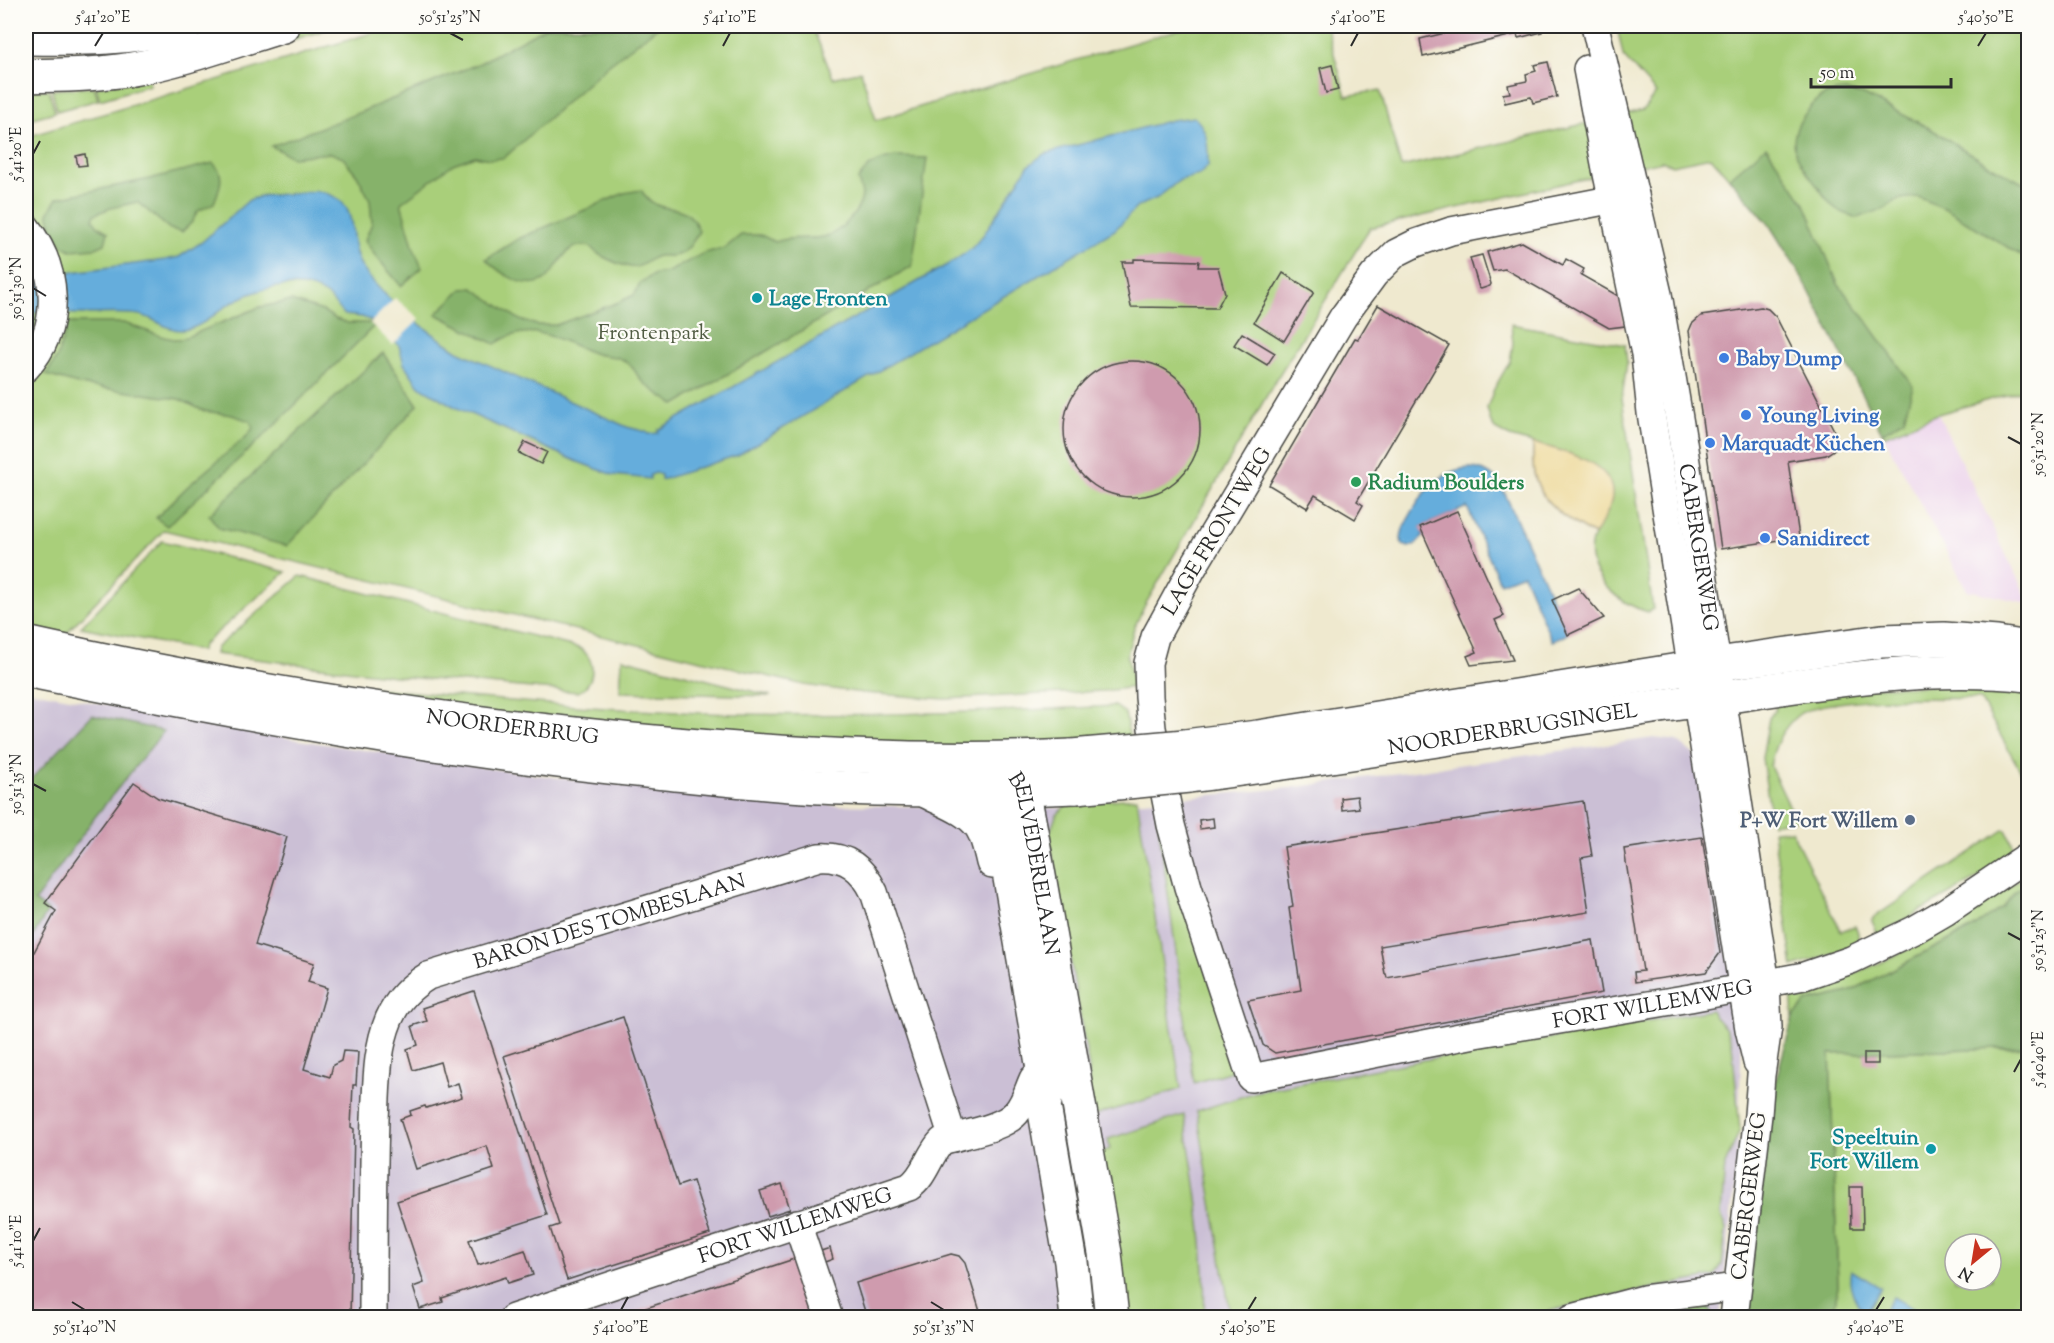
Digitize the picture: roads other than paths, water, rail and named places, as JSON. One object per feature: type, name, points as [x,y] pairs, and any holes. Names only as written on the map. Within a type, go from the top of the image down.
[{"type":"main road","points":[[26,38],[114,38],[184,26]]},
{"type":"main road","points":[[26,76],[106,73],[134,69],[192,55],[283,26]]},
{"type":"main road","name":"NOORDERBRUGSINGEL","points":[[1187,761],[1258,737],[1704,666],[1871,643],[1914,639],[1970,641],[2028,648]]},
{"type":"main road","name":"NOORDERBRUG","points":[[26,643],[74,667],[330,728],[596,766],[777,784],[924,790],[1008,779]]},
{"type":"main road","name":"NOORDERBRUG","points":[[26,670],[74,667],[485,724],[694,746],[928,758],[1008,779]]},
{"type":"main road","name":"NOORDERBRUGSINGEL","points":[[1008,779],[1187,761],[1328,758],[1709,698],[1865,677],[1916,672],[2028,675]]},
{"type":"main road","name":"BELVÉDÈRELAAN","points":[[1008,779],[1008,873],[1047,1092],[1039,1093],[1071,1262],[1077,1317]]},
{"type":"main road","name":"BELVÉDÈRELAAN","points":[[1008,779],[1105,1253],[1112,1317]]},
{"type":"main road","points":[[924,790],[974,819],[985,834],[996,875],[1039,1093]]},
{"type":"street","name":"CABERGERWEG","points":[[1578,26],[1607,118]]},
{"type":"street","name":"CABERGERWEG","points":[[1595,26],[1607,118],[1621,184],[1658,294],[1704,666],[1755,986],[1749,1029],[1761,1075],[1734,1317]]},
{"type":"street","name":"LAGE FRONTWEG","points":[[1251,1078],[1188,887],[1171,825],[1152,728],[1149,697],[1148,663],[1155,637],[1188,576],[1343,317],[1374,275],[1396,254],[1416,243],[1451,231],[1621,184]]},
{"type":"street","points":[[26,227],[43,252],[52,289],[51,311],[43,342],[26,368]]},
{"type":"street","name":"BARON DES TOMBESLAAN","points":[[373,1317],[372,1190],[381,1043],[396,1005],[410,987],[428,976],[819,856],[840,858],[862,872],[874,892],[953,1138]]},
{"type":"street","name":"FORT WILLEMWEG","points":[[1251,1078],[1475,1034],[1755,986],[1827,969],[1891,941],[1945,912],[2028,856]]},
{"type":"street","name":"FORT WILLEMWEG","points":[[513,1317],[580,1307],[797,1223],[909,1187],[917,1180],[939,1144],[998,1125],[1012,1117],[1023,1102],[1039,1093]]},
{"type":"street","points":[[797,1223],[829,1317]]},
{"type":"street","points":[[1572,1317],[1644,1299],[1737,1287]]},
{"type":"water","points":[[1194,117],[1203,127],[1208,146],[1208,166],[1199,175],[1180,180],[1157,198],[1137,207],[1115,230],[738,455],[661,480],[661,475],[656,473],[650,475],[650,479],[613,475],[578,462],[455,407],[419,386],[404,364],[399,346],[377,323],[362,317],[345,315],[329,297],[315,289],[289,286],[249,294],[200,324],[183,330],[177,330],[133,314],[26,312],[26,278],[179,257],[202,242],[249,200],[262,196],[318,191],[333,196],[343,203],[351,222],[357,257],[372,281],[394,303],[433,334],[458,351],[627,427],[648,434],[658,433],[658,430],[971,249],[984,234],[1028,166],[1044,154],[1172,120]]},
{"type":"water","points":[[1471,468],[1488,473],[1501,485],[1568,634],[1552,641],[1523,574],[1500,583],[1467,507],[1421,527],[1424,536],[1416,544],[1409,547],[1402,545],[1401,537],[1405,525],[1428,490],[1451,472]]},
{"type":"water","points":[[1851,1270],[1881,1288],[1865,1313],[1853,1293],[1850,1282]]},
{"type":"water","points":[[1893,1297],[1928,1317],[1880,1317]]},
{"type":"place","name":"Lage Fronten","points":[[757,298]]},
{"type":"place","name":"Baby Dump","points":[[1724,358]]},
{"type":"place","name":"Young Living","points":[[1746,415]]},
{"type":"place","name":"Marquadt Küchen","points":[[1710,443]]},
{"type":"place","name":"Radium Boulders","points":[[1356,482]]},
{"type":"place","name":"Sanidirect","points":[[1765,538]]},
{"type":"place","name":"P+W Fort Willem","points":[[1910,820]]},
{"type":"place","name":"Speeltuin Fort Willem","points":[[1931,1149]]},
{"type":"park label","name":"Frontenpark","points":[[654,332]]}]
